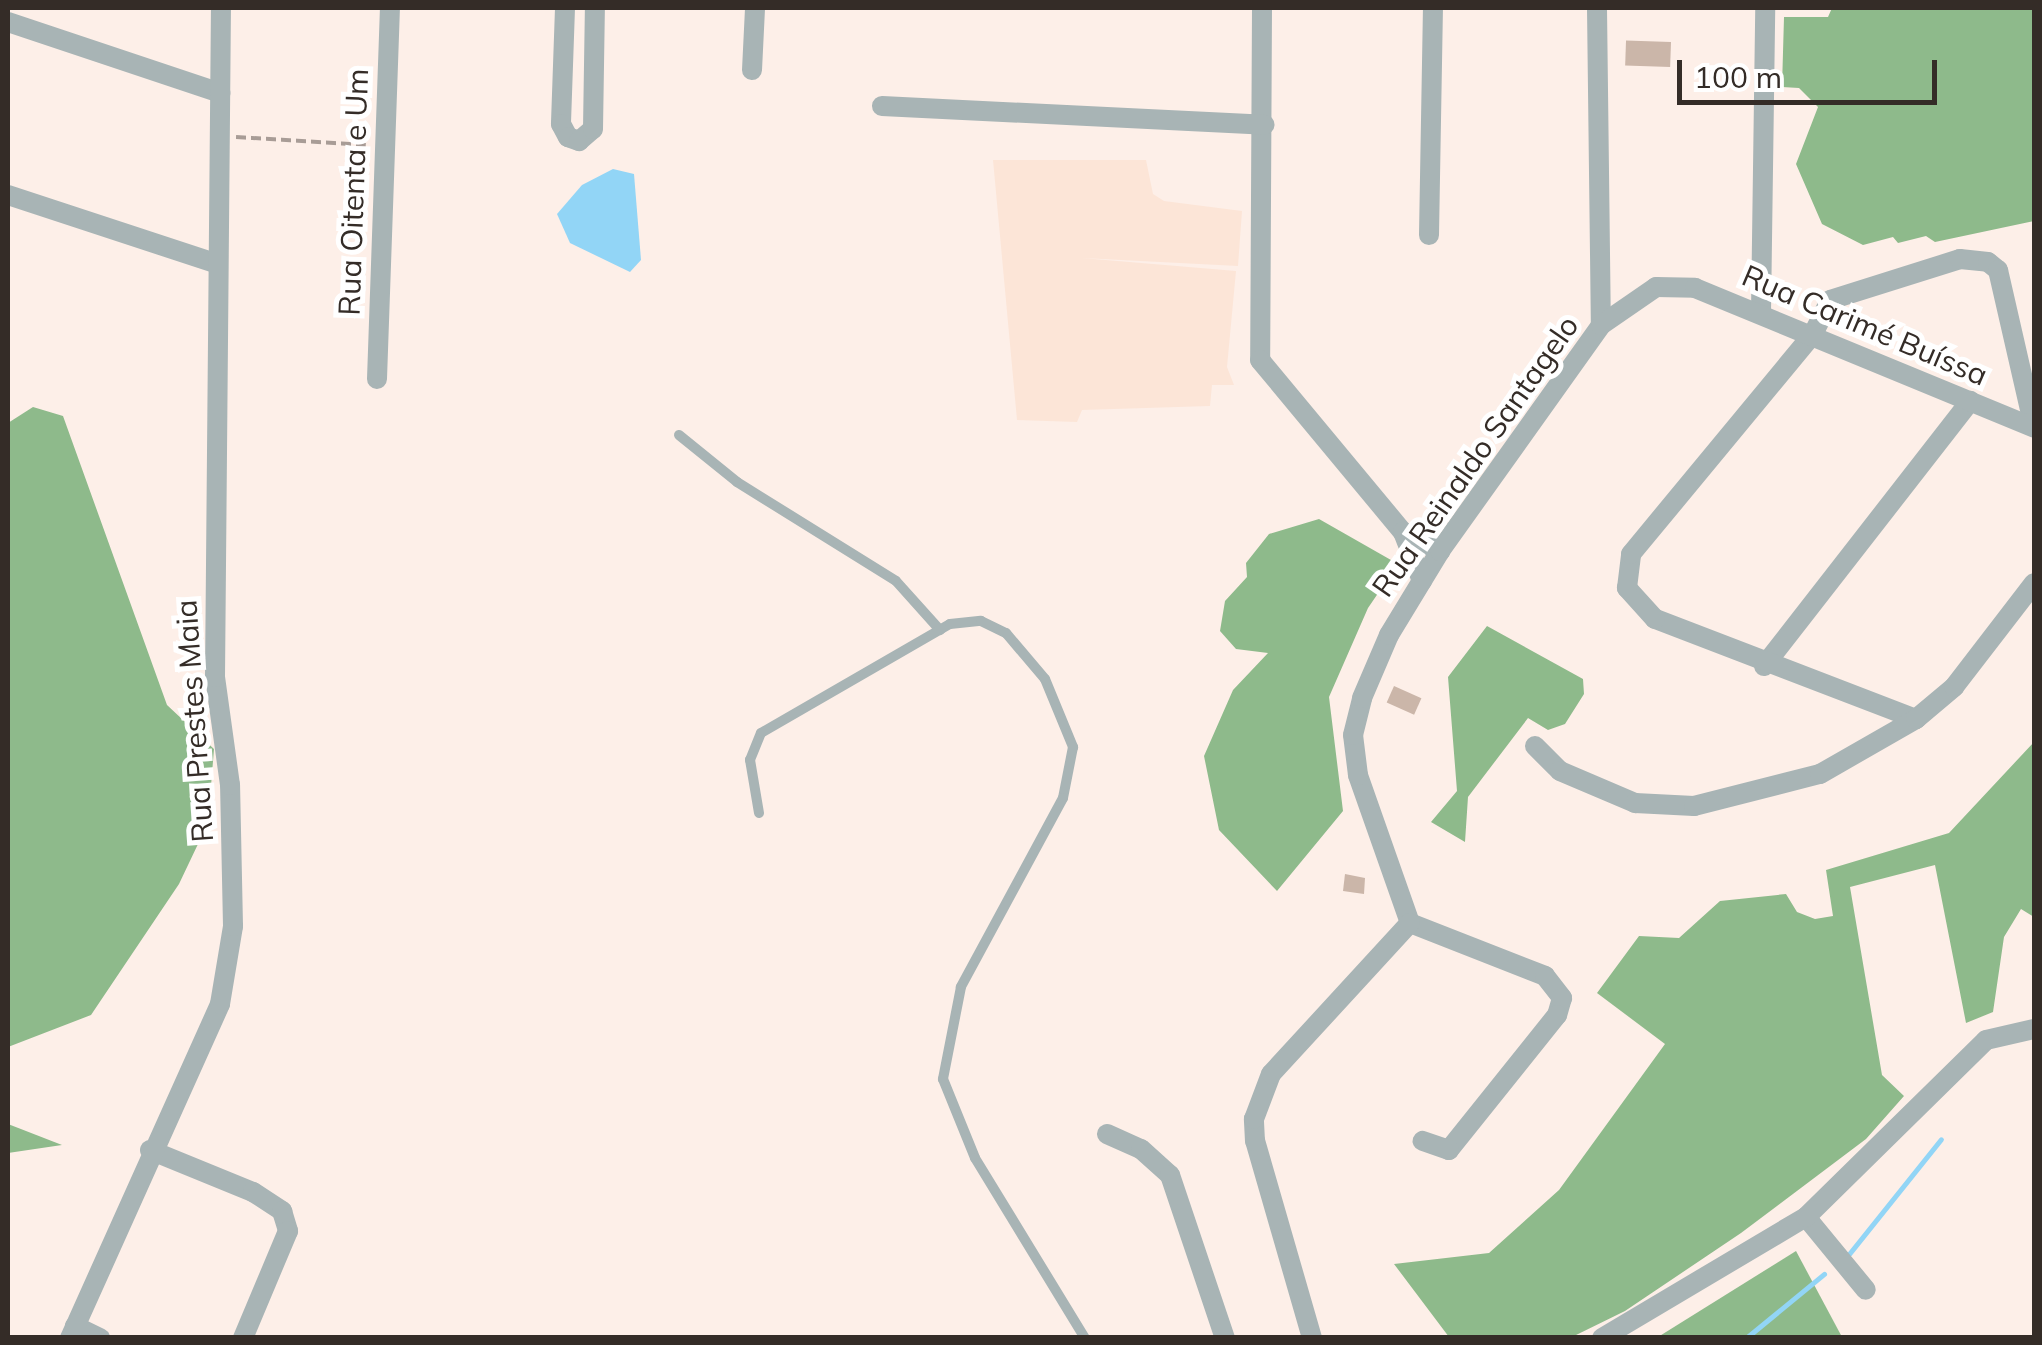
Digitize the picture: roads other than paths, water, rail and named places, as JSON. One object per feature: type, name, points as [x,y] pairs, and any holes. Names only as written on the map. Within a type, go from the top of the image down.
[{"type":"street","name":"Rua Prestes Maia","points":[[73,1332],[150,1150],[220,1004],[234,926],[230,785],[215,677],[221,8]]},
{"type":"street","name":"Rua Oitenta e Um","points":[[377,379],[382,146],[390,8]]},
{"type":"street","points":[[564,8],[561,124],[568,138],[579,141],[593,129],[594,8]]},
{"type":"street","points":[[752,70],[755,8]]},
{"type":"street","points":[[1262,8],[1265,126],[1260,360],[1403,532],[1422,582]]},
{"type":"street","points":[[1429,236],[1433,8]]},
{"type":"street","points":[[1597,8],[1601,324]]},
{"type":"street","points":[[1761,312],[1765,8]]},
{"type":"street","points":[[8,22],[220,93]]},
{"type":"street","points":[[882,106],[1265,126]]},
{"type":"street","points":[[8,195],[218,264]]},
{"type":"street","points":[[1916,720],[1764,666],[1655,620],[1635,604],[1627,572],[1646,534],[1812,334],[1830,300],[1960,258],[1988,262],[2004,286],[2034,428]]},
{"type":"street","name":"Rua Reinaldo Santagelo","points":[[1410,924],[1358,775],[1352,735],[1389,635],[1440,552],[1601,324],[1640,296],[1670,283]]},
{"type":"street","name":"Rua Carimé Buíssa","points":[[1670,283],[1761,312],[2034,428]]},
{"type":"street","points":[[1764,666],[1970,401]]},
{"type":"street","points":[[1403,532],[1440,552]]},
{"type":"street","points":[[1535,746],[1560,771],[1635,803],[1694,806],[1820,774],[1916,720],[1954,687],[2034,584]]},
{"type":"street","points":[[1312,1338],[1254,1141],[1254,1119],[1271,1074],[1410,924],[1545,976],[1562,998],[1502,1088],[1449,1150],[1423,1142]]},
{"type":"street","points":[[1602,1338],[1806,1217],[1986,1040],[2034,1029]]},
{"type":"street","points":[[1107,1134],[1141,1150],[1170,1175],[1225,1338]]},
{"type":"street","points":[[150,1150],[252,1192],[282,1211],[288,1231],[243,1338]]},
{"type":"street","points":[[1806,1217],[1866,1290]]},
{"type":"street","points":[[73,1332],[100,1338]]},
{"type":"lane","points":[[679,436],[737,482],[896,581],[940,630]]},
{"type":"lane","points":[[759,813],[750,760],[761,733],[940,630],[970,620],[1006,633],[1045,679],[1073,747],[1064,798],[961,987],[943,1078],[966,1142],[1086,1338]]},
{"type":"water","points":[[613,169],[634,174],[641,260],[630,272],[570,243],[557,214],[582,185]]},
{"type":"waterway","points":[[1849,1254],[1941,1139]]},
{"type":"waterway","points":[[1746,1338],[1824,1274]]}]
